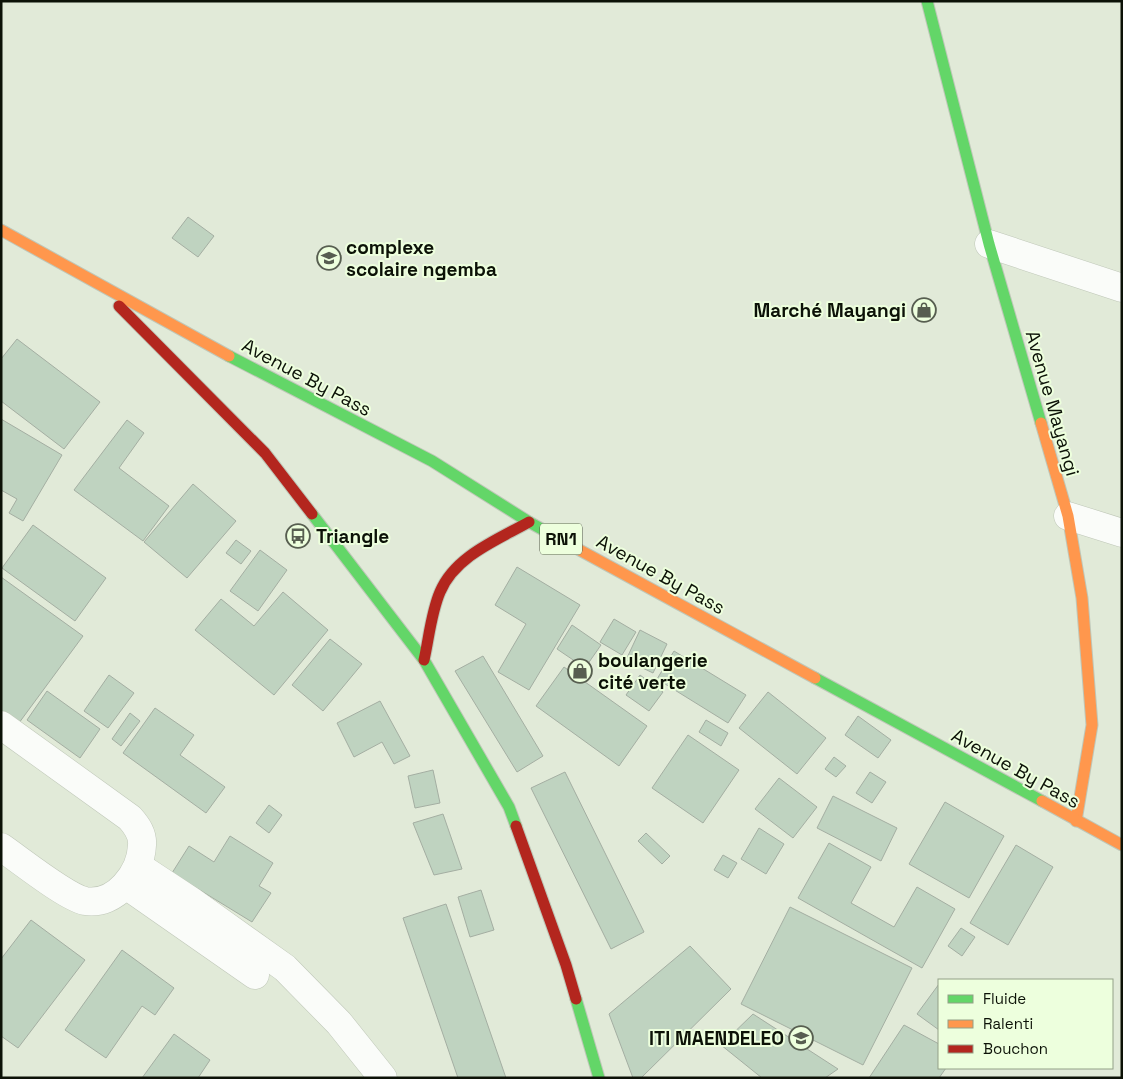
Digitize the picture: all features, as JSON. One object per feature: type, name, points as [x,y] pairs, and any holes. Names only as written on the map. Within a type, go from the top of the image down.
[{"type":"main road","name":"Avenue Mayangi","points":[[927,1],[989,244],[1068,516],[1082,598],[1092,725],[1076,821]]},
{"type":"main road","name":"Avenue By Pass","points":[[1,230],[253,369],[432,462],[529,522],[1122,845]]},
{"type":"main road","points":[[97,284],[265,453],[424,660],[509,807],[566,965],[599,1078]]},
{"type":"main road","points":[[424,660],[440,592],[454,571],[471,555],[529,522]]},
{"type":"street","points":[[989,244],[1122,288]]},
{"type":"street","points":[[1068,516],[1122,533]]},
{"type":"street","points":[[1,724],[130,818],[140,830],[143,845],[132,875],[115,895],[102,900],[86,901],[72,896],[1,846]]},
{"type":"street","points":[[132,875],[255,975]]},
{"type":"street","points":[[132,875],[191,901],[285,968],[339,1023],[383,1078]]},
{"type":"building","points":[[188,217],[214,236],[198,257],[172,238]]},
{"type":"building","points":[[17,339],[100,402],[64,449],[1,401],[1,359]]},
{"type":"building","points":[[1,419],[62,455],[23,521],[9,513],[17,499],[1,490]]},
{"type":"building","points":[[127,420],[144,433],[119,468],[169,506],[143,541],[74,490]]},
{"type":"building","points":[[193,484],[236,521],[187,578],[144,542]]},
{"type":"building","points":[[33,525],[106,578],[75,621],[2,568]]},
{"type":"building","points":[[236,540],[251,551],[241,564],[226,553]]},
{"type":"building","points":[[260,550],[287,570],[258,611],[230,591]]},
{"type":"building","points":[[517,567],[580,605],[529,690],[498,672],[526,624],[495,605]]},
{"type":"building","points":[[1,577],[83,636],[16,727],[1,716]]},
{"type":"building","points":[[283,592],[328,630],[274,695],[195,630],[221,599],[254,626]]},
{"type":"building","points":[[614,619],[636,632],[622,655],[600,642]]},
{"type":"building","points":[[572,625],[601,645],[585,668],[557,649]]},
{"type":"building","points":[[640,630],[667,644],[653,673],[626,660]]},
{"type":"building","points":[[330,639],[362,664],[323,711],[292,685]]},
{"type":"building","points":[[674,651],[746,695],[728,723],[657,679]]},
{"type":"building","points":[[483,656],[543,756],[517,772],[455,671]]},
{"type":"building","points":[[564,667],[647,726],[619,766],[536,706]]},
{"type":"building","points":[[109,675],[134,693],[108,728],[84,711]]},
{"type":"building","points":[[640,675],[663,692],[649,711],[626,695]]},
{"type":"building","points":[[47,691],[100,729],[80,758],[27,720]]},
{"type":"building","points":[[768,692],[826,738],[797,774],[739,728]]},
{"type":"building","points":[[380,701],[410,756],[394,764],[382,742],[354,757],[337,723]]},
{"type":"building","points":[[155,708],[194,735],[180,755],[225,787],[206,813],[123,753]]},
{"type":"building","points":[[130,713],[140,721],[121,746],[112,739]]},
{"type":"building","points":[[858,716],[891,740],[878,758],[845,735]]},
{"type":"building","points":[[706,720],[728,733],[721,746],[699,732]]},
{"type":"building","points":[[688,735],[739,770],[703,823],[652,788]]},
{"type":"building","points":[[834,757],[846,766],[836,777],[825,769]]},
{"type":"building","points":[[433,770],[440,803],[415,808],[408,776]]},
{"type":"building","points":[[565,772],[644,932],[611,949],[531,788]]},
{"type":"building","points":[[870,772],[886,782],[872,803],[856,793]]},
{"type":"building","points":[[779,778],[817,807],[793,838],[755,809]]},
{"type":"building","points":[[833,796],[897,828],[881,861],[817,828]]},
{"type":"building","points":[[945,802],[1004,836],[969,898],[909,864]]},
{"type":"building","points":[[269,805],[282,815],[269,833],[256,823]]},
{"type":"building","points":[[443,814],[462,869],[434,875],[413,823]]},
{"type":"building","points":[[759,828],[784,844],[766,874],[741,859]]},
{"type":"building","points":[[646,833],[670,856],[662,864],[638,841]]},
{"type":"building","points":[[230,836],[273,863],[259,886],[271,893],[252,922],[172,873],[189,846],[214,862]]},
{"type":"building","points":[[829,843],[871,867],[851,903],[894,927],[917,887],[955,909],[922,968],[798,898]]},
{"type":"building","points":[[1016,845],[1053,867],[1008,945],[970,923]]},
{"type":"building","points":[[723,855],[737,863],[728,878],[714,870]]},
{"type":"building","points":[[481,890],[494,930],[470,937],[458,897]]},
{"type":"building","points":[[446,904],[506,1078],[458,1078],[403,918]]},
{"type":"building","points":[[790,907],[912,968],[863,1065],[741,1004]]},
{"type":"building","points":[[31,920],[85,960],[18,1048],[1,1036],[1,959]]},
{"type":"building","points":[[961,928],[975,937],[962,956],[948,946]]},
{"type":"building","points":[[690,946],[731,989],[641,1078],[633,1078],[609,1014]]},
{"type":"building","points":[[122,950],[174,988],[155,1015],[142,1006],[106,1058],[65,1030]]},
{"type":"building","points":[[938,985],[938,1029],[917,1014]]},
{"type":"building","points":[[753,1014],[838,1069],[825,1078],[762,1078],[721,1045]]},
{"type":"building","points":[[904,1025],[938,1043],[938,1069],[945,1069],[939,1078],[869,1078]]},
{"type":"building","points":[[174,1034],[210,1060],[198,1078],[142,1078]]},
{"type":"traffic: fast","points":[[927,1],[989,244],[1041,423]]},
{"type":"traffic: fast","points":[[229,356],[432,461],[529,522],[574,547]]},
{"type":"traffic: fast","points":[[312,514],[424,660],[509,807],[516,826]]},
{"type":"traffic: fast","points":[[815,678],[1042,801]]},
{"type":"traffic: fast","points":[[576,999],[599,1078]]},
{"type":"traffic: slow","points":[[1,230],[229,356]]},
{"type":"traffic: slow","points":[[1041,423],[1068,516],[1082,598],[1092,725],[1076,821]]},
{"type":"traffic: slow","points":[[574,547],[815,678]]},
{"type":"traffic: slow","points":[[1042,801],[1122,845]]},
{"type":"traffic: jam","points":[[119,306],[265,453],[312,514]]},
{"type":"traffic: jam","points":[[424,660],[434,608],[447,579],[456,568],[478,550],[529,522]]},
{"type":"traffic: jam","points":[[516,826],[566,965],[576,999]]},
{"type":"place","name":"complexe scolaire ngemba","points":[[329,258]]},
{"type":"place","name":"Marché Mayangi","points":[[924,310]]},
{"type":"place","name":"Triangle","points":[[298,536]]},
{"type":"place","name":"boulangerie cité verte","points":[[580,671]]},
{"type":"place","name":"ITI MAENDELEO","points":[[801,1038]]}]
